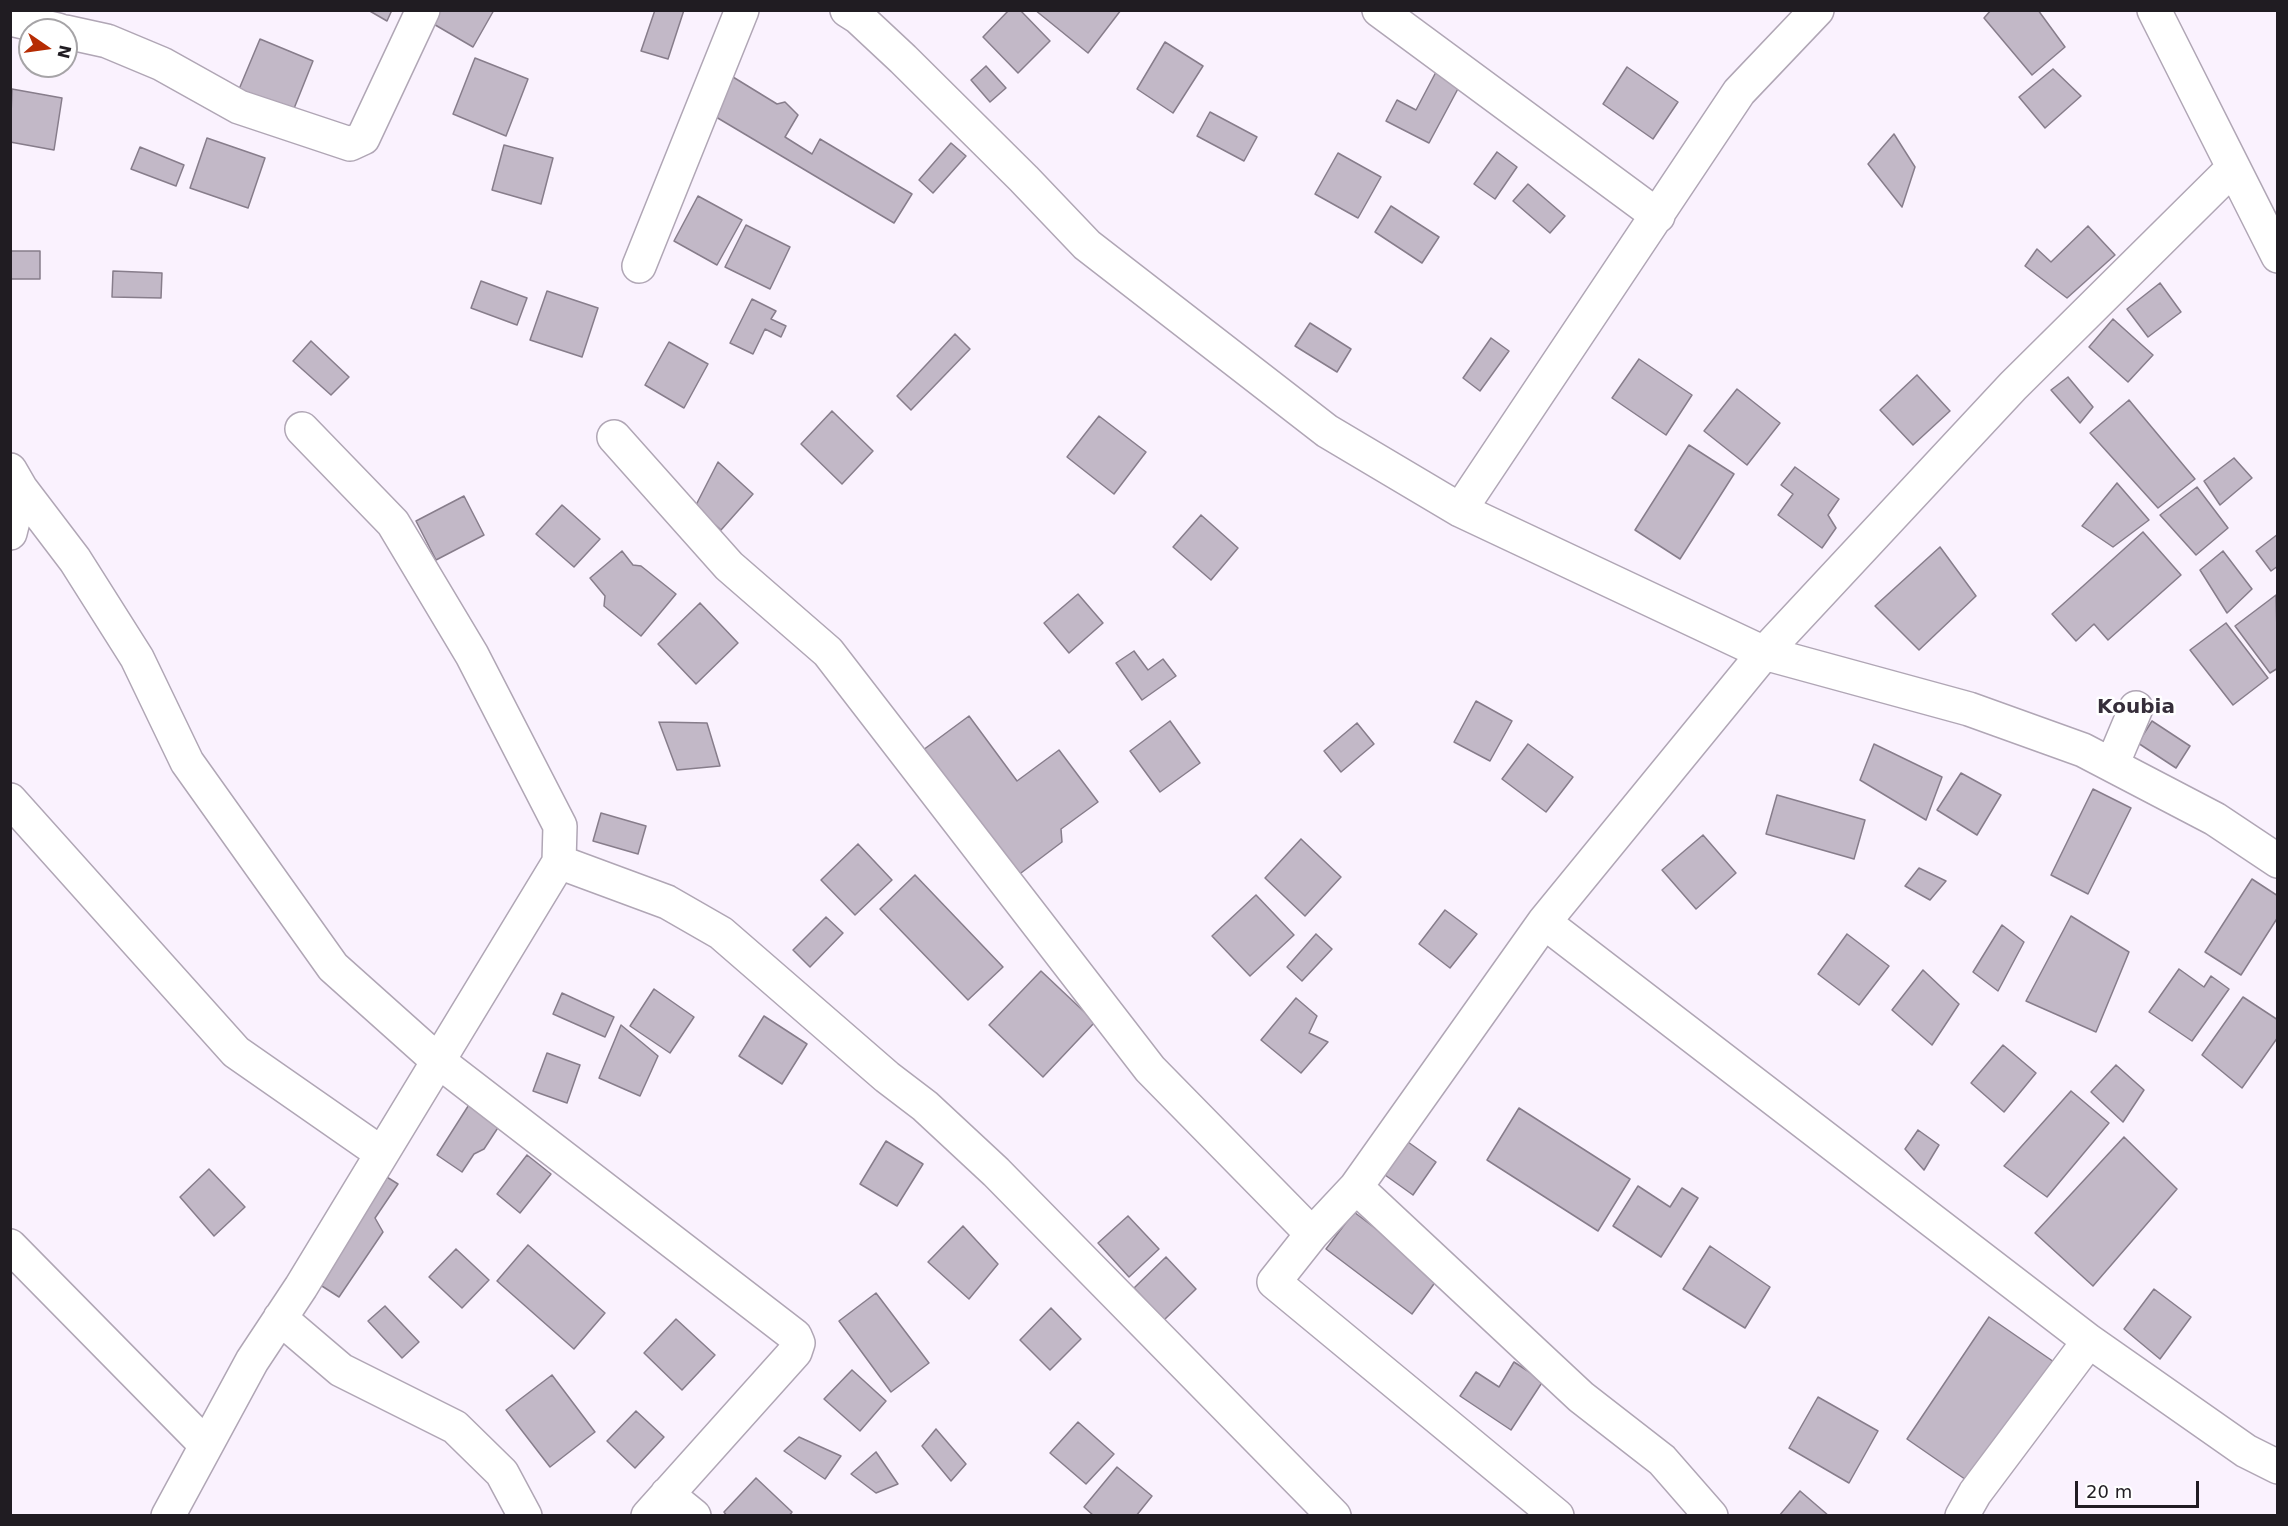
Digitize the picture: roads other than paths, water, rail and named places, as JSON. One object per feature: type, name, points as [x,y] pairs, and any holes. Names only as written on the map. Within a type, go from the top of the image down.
[{"type":"street","points":[[78,35],[107,42],[162,64],[239,107],[350,144],[363,138],[423,10]]},
{"type":"street","points":[[639,266],[742,10]]},
{"type":"street","points":[[847,10],[858,17],[927,83],[1087,245],[1327,431],[1460,510],[1764,653],[1969,709],[2083,750],[2215,819],[2277,861]]},
{"type":"street","points":[[1379,10],[1658,216]]},
{"type":"street","points":[[1460,510],[1658,216],[1738,92],[1816,10]]},
{"type":"street","points":[[2154,10],[2277,256]]},
{"type":"street","points":[[1557,1515],[1274,1282],[1312,1234],[1356,1187],[1544,922],[1764,653],[2013,386],[2232,169]]},
{"type":"street","points":[[168,1515],[252,1361],[559,862],[560,826],[472,655],[393,523],[302,429]]},
{"type":"street","points":[[614,437],[729,566],[828,652],[1150,1070],[1312,1234]]},
{"type":"street","points":[[10,533],[16,480]]},
{"type":"street","points":[[16,480],[75,560],[137,658],[187,762],[333,968],[437,1060],[795,1336],[798,1343],[795,1352],[657,1505],[694,1515]]},
{"type":"street","points":[[2112,765],[2136,708]]},
{"type":"street","points":[[10,800],[236,1052],[381,1153]]},
{"type":"street","points":[[559,862],[667,902],[721,933],[887,1077],[925,1106],[996,1172],[1334,1515]]},
{"type":"street","points":[[1544,922],[2089,1341],[2246,1451],[2277,1467]]},
{"type":"street","points":[[1356,1187],[1581,1397],[1662,1460],[1711,1515]]},
{"type":"street","points":[[10,1246],[206,1445]]},
{"type":"street","points":[[280,1318],[341,1370],[454,1427],[502,1473],[525,1515]]},
{"type":"street","points":[[1962,1515],[1975,1493],[2089,1341]]},
{"type":"district","name":"Koubia","points":[[2136,708]]}]
